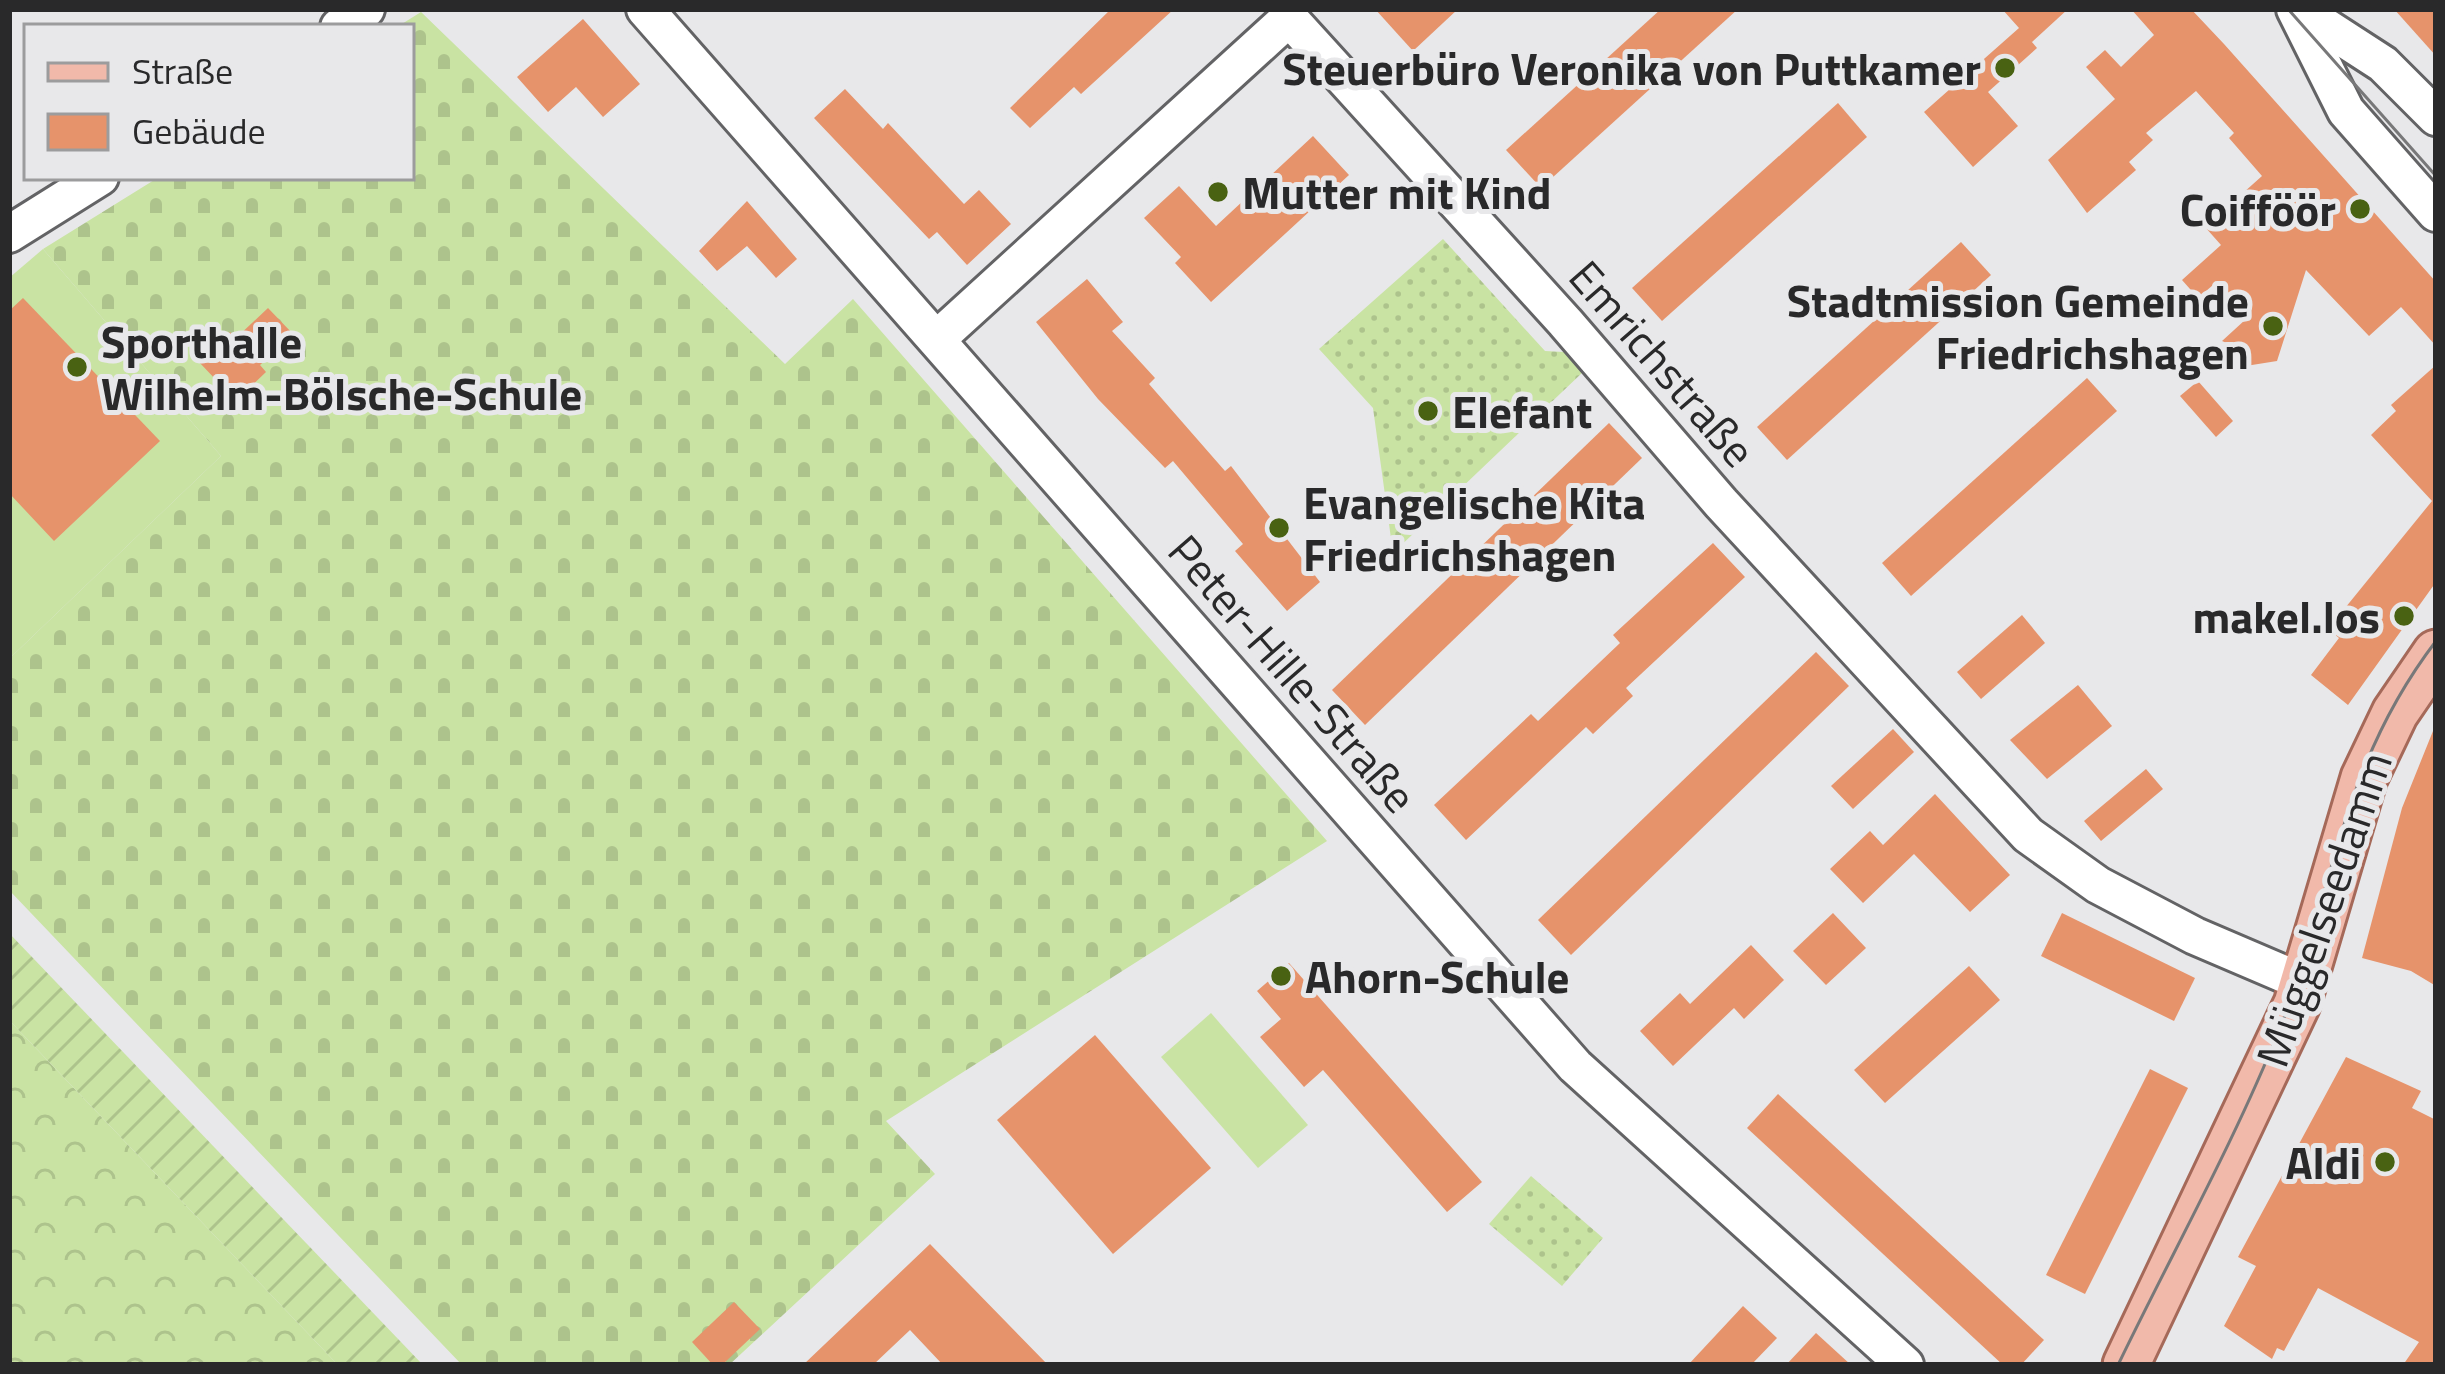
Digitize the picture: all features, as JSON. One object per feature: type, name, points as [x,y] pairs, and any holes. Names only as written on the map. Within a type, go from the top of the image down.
[{"type":"main road","name":"Müggelseedamm","points":[[2126,1365],[2242,1129],[2305,982],[2364,778],[2395,713],[2436,653]]},
{"type":"street","name":"Peter-Hille-Straße","points":[[645,9],[1575,1066],[1906,1365]]},
{"type":"street","points":[[2296,9],[2383,64],[2436,117]]},
{"type":"street","points":[[2296,9],[2346,111],[2436,213]]},
{"type":"street","name":"Emrichstraße","points":[[937,339],[1289,18],[1565,322],[1721,503],[2028,835],[2098,886],[2195,936],[2305,982]]},
{"type":"street","points":[[9,234],[95,180]]},
{"type":"green space","points":[[421,12],[785,364],[853,299],[1327,841],[886,1121],[935,1174],[729,1365],[462,1365],[9,890],[9,659],[221,456],[43,249],[154,180],[414,180],[414,24],[402,24]]},
{"type":"green space","points":[[1443,239],[1545,351],[1564,352],[1583,372],[1393,553],[1373,408],[1319,349]]},
{"type":"green space","name":"Sporthalle Wilhelm-Bölsche-Schule","points":[[43,249],[221,456],[9,659],[9,278]]},
{"type":"green space","points":[[9,933],[423,1365],[338,1365],[9,1020]]},
{"type":"green space","points":[[1211,1013],[1308,1125],[1258,1168],[1161,1057]]},
{"type":"green space","points":[[9,1020],[338,1365],[9,1365]]},
{"type":"green space","points":[[1531,1176],[1603,1238],[1562,1286],[1489,1224]]},
{"type":"building","points":[[1111,9],[1174,9],[1081,94],[1074,87],[1030,128],[1010,108]]},
{"type":"building","points":[[1375,9],[1458,9],[1413,51]]},
{"type":"building","points":[[1661,9],[1738,9],[1541,188],[1506,150]]},
{"type":"building","points":[[2002,9],[2068,9],[2032,42],[2037,48],[1988,92],[2018,126],[1973,167],[1924,112],[2019,28]]},
{"type":"building","points":[[2131,9],[2191,9],[2224,44],[2436,282],[2436,346],[2401,307],[2369,336],[2306,270],[2277,361],[2208,372],[2236,347],[2222,341],[2245,320],[2213,285],[2198,298],[2182,280],[2221,245],[2205,227],[2262,176],[2229,138],[2234,133],[2196,91],[2146,133],[2153,140],[2129,162],[2136,170],[2087,213],[2048,160],[2115,99],[2086,67],[2105,50],[2121,67],[2154,35]]},
{"type":"building","points":[[2394,9],[2436,9],[2436,56]]},
{"type":"building","points":[[583,19],[640,84],[603,117],[576,87],[548,112],[517,77]]},
{"type":"building","points":[[845,89],[883,129],[888,123],[964,204],[979,190],[1011,224],[967,265],[937,232],[929,239],[814,118]]},
{"type":"building","points":[[1838,103],[1867,137],[1662,321],[1632,288]]},
{"type":"building","points":[[1313,136],[1349,175],[1211,302],[1175,263],[1181,257],[1144,218],[1179,186],[1216,226]]},
{"type":"building","points":[[747,201],[797,259],[776,278],[747,246],[717,271],[699,251]]},
{"type":"building","points":[[1961,242],[1991,275],[1787,460],[1757,427]]},
{"type":"building","points":[[1087,279],[1123,322],[1112,331],[1155,378],[1149,384],[1225,471],[1231,466],[1320,582],[1287,611],[1235,551],[1243,544],[1173,461],[1165,468],[1098,399],[1036,322]]},
{"type":"building","points":[[23,298],[160,441],[54,541],[9,493],[9,311]]},
{"type":"building","points":[[268,308],[293,334],[260,365],[266,372],[236,401],[199,362],[230,332],[236,338]]},
{"type":"building","points":[[2436,365],[2436,582],[2348,705],[2311,675],[2339,638],[2328,629],[2432,501],[2371,435],[2396,411],[2391,405]]},
{"type":"building","points":[[2087,378],[2117,411],[1911,596],[1882,563]]},
{"type":"building","points":[[2198,381],[2233,421],[2216,437],[2180,396]]},
{"type":"building","points":[[1609,423],[1642,458],[1365,725],[1332,690]]},
{"type":"building","points":[[1713,543],[1745,577],[1626,688],[1633,696],[1593,734],[1586,727],[1466,840],[1434,805],[1531,714],[1538,721],[1620,643],[1613,635]]},
{"type":"building","points":[[2022,615],[2045,643],[1981,699],[1957,672]]},
{"type":"building","points":[[1816,652],[1849,686],[1571,955],[1538,920]]},
{"type":"building","points":[[2078,685],[2112,726],[2047,779],[2010,740]]},
{"type":"building","points":[[2435,726],[2436,986],[2411,971],[2362,958],[2402,808]]},
{"type":"building","points":[[1893,729],[1914,752],[1853,809],[1831,786]]},
{"type":"building","points":[[2146,769],[2163,789],[2101,841],[2084,821]]},
{"type":"building","points":[[1935,794],[2010,875],[1970,912],[1914,854],[1863,903],[1830,869],[1870,831],[1883,845]]},
{"type":"building","points":[[1833,913],[1866,948],[1826,985],[1793,951]]},
{"type":"building","points":[[2062,913],[2195,978],[2174,1021],[2041,956]]},
{"type":"building","points":[[1751,945],[1784,980],[1744,1019],[1734,1008],[1673,1066],[1640,1031],[1680,993],[1690,1004]]},
{"type":"building","points":[[1289,963],[1482,1182],[1447,1212],[1323,1070],[1304,1087],[1260,1037],[1281,1019],[1257,991]]},
{"type":"building","points":[[1969,966],[2000,1000],[1885,1103],[1854,1070]]},
{"type":"building","points":[[1095,1035],[1211,1168],[1113,1254],[997,1120]]},
{"type":"building","points":[[2346,1057],[2421,1091],[2412,1108],[2436,1120],[2436,1365],[2403,1365],[2419,1342],[2318,1288],[2284,1351],[2277,1348],[2272,1359],[2224,1326],[2256,1266],[2238,1257]]},
{"type":"building","points":[[2150,1069],[2188,1088],[2085,1294],[2046,1275]]},
{"type":"building","points":[[1778,1094],[2044,1340],[2021,1365],[2003,1365],[1747,1128]]},
{"type":"building","points":[[930,1244],[1048,1365],[943,1365],[910,1330],[873,1365],[803,1365]]},
{"type":"building","points":[[734,1302],[760,1329],[722,1365],[713,1365],[692,1342]]},
{"type":"building","points":[[1743,1306],[1777,1338],[1751,1365],[1688,1365]]},
{"type":"building","points":[[1816,1333],[1851,1365],[1786,1365]]},
{"type":"tram line","points":[[2288,9],[2436,176]]},
{"type":"tram line","points":[[2118,1365],[2223,1156],[2280,1028],[2343,829],[2379,735],[2436,641]]},
{"type":"place","name":"Steuerbüro Veronika von Puttkamer","points":[[2005,68]]},
{"type":"place","name":"Mutter mit Kind","points":[[1218,192]]},
{"type":"place","name":"Coifföör","points":[[2360,209]]},
{"type":"place","name":"Stadtmission Gemeinde Friedrichshagen","points":[[2273,326]]},
{"type":"place","name":"Sporthalle Wilhelm-Bölsche-Schule","points":[[77,367]]},
{"type":"place","name":"Elefant","points":[[1428,411]]},
{"type":"place","name":"Evangelische Kita Friedrichshagen","points":[[1279,528]]},
{"type":"place","name":"makel.los","points":[[2404,616]]},
{"type":"place","name":"Ahorn-Schule","points":[[1281,976]]},
{"type":"place","name":"Aldi","points":[[2385,1162]]}]
